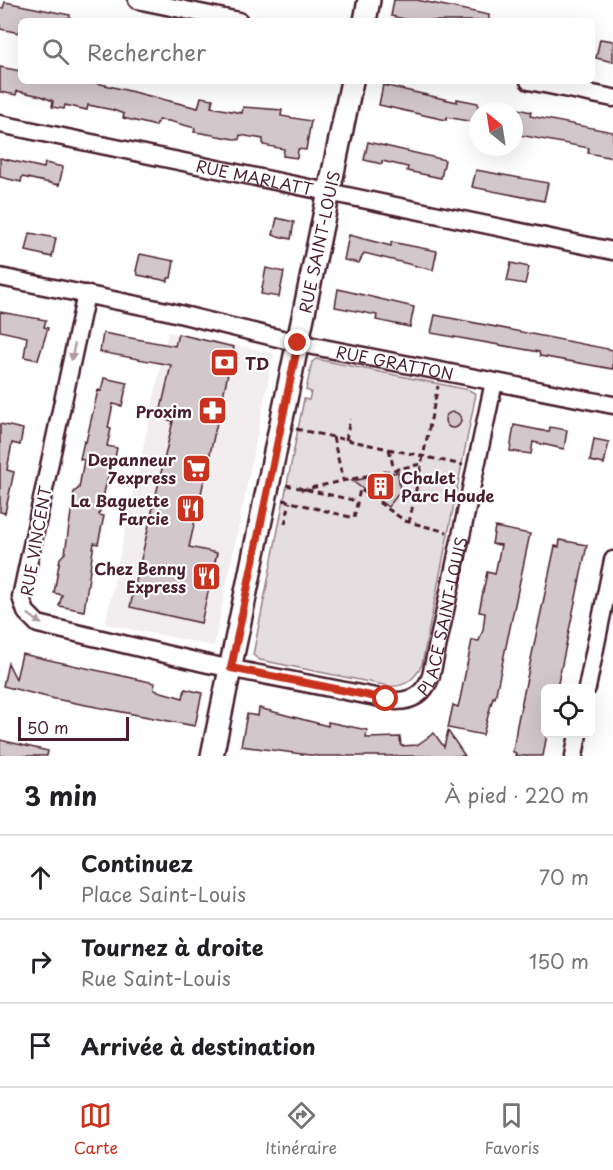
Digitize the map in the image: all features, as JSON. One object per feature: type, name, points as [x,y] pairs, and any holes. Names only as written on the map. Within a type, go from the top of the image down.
[{"type":"street","points":[[137,0],[224,18]]},
{"type":"street","points":[[366,18],[369,0]]},
{"type":"street","name":"RUE SAINT-LOUIS","points":[[212,756],[351,84]]},
{"type":"street","points":[[545,84],[613,98]]},
{"type":"street","name":"RUE MARLATT","points":[[0,124],[613,251]]},
{"type":"street","name":"RUE GRATTON","points":[[0,277],[86,294],[298,343],[613,405]]},
{"type":"street","name":"RUE VINCENT","points":[[86,294],[21,597],[26,612],[38,624],[231,668]]},
{"type":"street","name":"PLACE SAINT-LOUIS","points":[[231,668],[402,701],[415,697],[425,689],[431,676],[494,382]]},
{"type":"street","points":[[588,684],[613,560]]},
{"type":"street","points":[[574,756],[577,738]]},
{"type":"path","points":[[409,523],[441,371]]},
{"type":"path","points":[[346,440],[350,419]]},
{"type":"path","points":[[280,426],[476,467]]},
{"type":"path","points":[[333,437],[344,480]]},
{"type":"path","points":[[389,449],[394,470]]},
{"type":"path","points":[[301,490],[421,464]]},
{"type":"path","points":[[268,489],[301,490],[357,501]]},
{"type":"path","points":[[268,489],[290,502],[354,519],[360,489],[409,523],[461,536]]},
{"type":"path","points":[[285,524],[290,502]]},
{"type":"shaded area","points":[[168,332],[274,353],[214,646],[105,624]]},
{"type":"shaded area","points":[[316,359],[469,390],[476,394],[422,664],[417,674],[405,684],[389,686],[260,660],[253,655],[304,399],[309,400],[311,392],[306,390],[312,362]]},
{"type":"building","points":[[394,0],[417,0],[489,15],[489,18],[400,18],[391,16]]},
{"type":"building","points":[[5,2],[70,15],[70,18],[18,18],[18,33],[0,29],[0,8],[3,8]]},
{"type":"building","points":[[600,39],[613,41],[613,62],[596,58]]},
{"type":"building","points":[[0,67],[18,70],[18,84],[101,84],[198,108],[201,97],[213,99],[211,107],[242,113],[243,107],[282,110],[281,116],[311,121],[306,150],[298,149],[297,158],[283,156],[284,149],[263,145],[263,139],[240,135],[239,140],[194,132],[195,128],[169,121],[158,120],[156,126],[123,118],[124,114],[113,110],[88,105],[87,110],[65,105],[64,109],[52,107],[53,101],[41,96],[17,91],[16,95],[0,92]]},
{"type":"building","points":[[383,85],[457,102],[457,99],[473,102],[469,102],[469,121],[447,117],[446,120],[379,105]]},
{"type":"building","points":[[523,110],[531,112],[530,116],[613,132],[613,158],[588,153],[589,148],[523,136]]},
{"type":"building","points":[[368,142],[445,160],[441,178],[407,171],[408,167],[382,161],[382,164],[364,160]]},
{"type":"building","points":[[0,158],[44,168],[45,163],[63,167],[59,185],[22,177],[21,182],[0,177]]},
{"type":"building","points":[[476,170],[548,183],[544,201],[472,187]]},
{"type":"building","points":[[277,218],[294,222],[291,239],[273,235]]},
{"type":"building","points":[[30,233],[56,238],[52,257],[26,251]]},
{"type":"building","points":[[349,235],[391,246],[391,242],[437,251],[433,270],[364,253],[359,263],[344,260]]},
{"type":"building","points":[[140,254],[174,261],[171,278],[168,278],[168,281],[138,275],[136,271]]},
{"type":"building","points":[[511,263],[529,267],[525,284],[507,281]]},
{"type":"building","points":[[266,268],[284,272],[279,297],[261,294]]},
{"type":"building","points":[[338,289],[414,307],[410,327],[376,320],[377,315],[335,307]]},
{"type":"building","points":[[0,312],[46,320],[44,327],[48,328],[38,360],[24,357],[27,337],[0,331]]},
{"type":"building","points":[[435,315],[613,350],[613,369],[540,356],[539,352],[431,333]]},
{"type":"building","points":[[103,333],[175,346],[178,334],[234,347],[189,547],[217,553],[201,623],[130,607],[173,421],[159,418],[171,365],[100,352]]},
{"type":"building","points":[[104,378],[127,383],[122,406],[113,404],[108,428],[111,429],[107,446],[117,448],[99,515],[104,516],[98,544],[94,543],[84,611],[59,606],[62,595],[54,593],[60,558],[65,553],[74,492],[79,488],[84,460],[80,459],[84,441],[86,442],[98,390],[101,391]]},
{"type":"building","points":[[453,412],[461,420],[453,428],[445,420]]},
{"type":"building","points":[[0,424],[23,429],[20,445],[12,443],[7,470],[14,472],[5,513],[0,512]]},
{"type":"building","points":[[514,425],[549,432],[550,427],[567,430],[564,449],[533,442],[531,454],[510,451]]},
{"type":"building","points":[[594,439],[609,442],[604,464],[590,461]]},
{"type":"building","name":"Chalet Parc Houde","points":[[398,472],[400,492],[388,507],[352,481]]},
{"type":"building","points":[[495,527],[530,534],[495,698],[493,697],[483,735],[448,728],[453,705],[458,707],[472,640],[479,641],[483,630],[485,613],[479,612],[487,572],[495,574],[501,545],[492,544]]},
{"type":"building","points":[[560,540],[587,545],[558,684],[541,684],[541,738],[546,738],[543,756],[515,756],[516,753],[513,752],[517,725],[555,546],[559,547]]},
{"type":"building","points":[[22,654],[155,683],[154,690],[183,698],[185,689],[202,693],[195,726],[55,699],[3,686],[8,663],[16,679]]},
{"type":"building","points":[[259,708],[328,726],[328,722],[367,730],[366,738],[400,737],[401,746],[417,745],[434,733],[444,747],[448,731],[465,756],[317,756],[241,746],[247,714],[258,716]]},
{"type":"building","points":[[0,740],[48,751],[47,756],[0,756]]},
{"type":"place","name":"TD","points":[[224,363]]},
{"type":"place","name":"Proxim","points":[[213,411]]},
{"type":"place","name":"Depanneur 7express","points":[[197,468]]},
{"type":"place","name":"Chalet Parc Houde","points":[[380,486]]},
{"type":"place","name":"La Baguette Farcie","points":[[190,509]]},
{"type":"place","name":"Chez Benny Express","points":[[207,577]]},
{"type":"route","points":[[298,343],[231,668],[386,699]]}]
